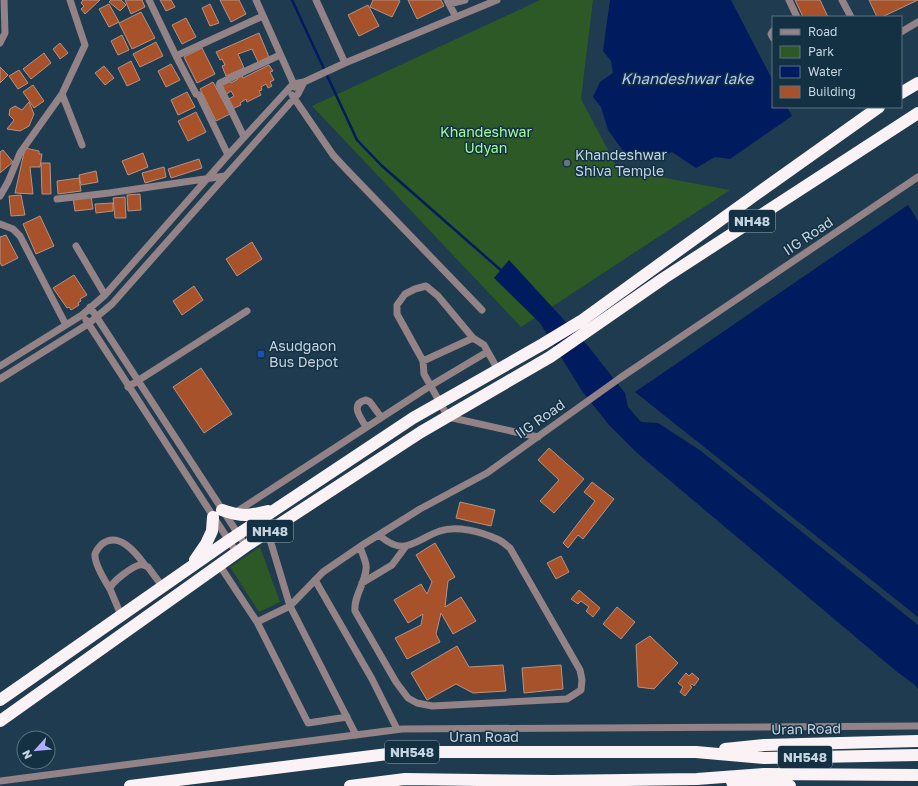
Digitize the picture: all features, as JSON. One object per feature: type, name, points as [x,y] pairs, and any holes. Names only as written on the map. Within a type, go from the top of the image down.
[{"type":"highway","points":[[902,92],[918,83]]},
{"type":"highway","name":"NH48","points":[[0,700],[233,537],[413,418],[581,321],[878,108]]},
{"type":"highway","name":"NH48","points":[[0,721],[241,550],[421,432],[550,357],[664,278],[918,113]]},
{"type":"highway","points":[[191,566],[206,544],[222,514],[237,516],[276,508]]},
{"type":"highway","name":"Uran Road","points":[[696,752],[764,745],[916,741]]},
{"type":"highway","name":"Uran Road","points":[[130,786],[404,752],[696,752],[764,758],[916,755]]},
{"type":"highway","name":"NH548","points":[[698,783],[764,774],[916,775]]},
{"type":"highway","name":"NH548","points":[[350,786],[405,783],[698,783],[790,786]]},
{"type":"street","points":[[0,43],[5,33],[4,0]]},
{"type":"street","points":[[0,196],[8,182],[20,153],[62,94],[85,45],[70,0]]},
{"type":"street","points":[[149,0],[185,74],[198,95],[228,155]]},
{"type":"street","points":[[256,0],[280,55],[291,86],[333,155],[482,310]]},
{"type":"street","points":[[316,0],[345,63]]},
{"type":"street","points":[[456,17],[448,2],[465,0]]},
{"type":"street","points":[[0,366],[66,325],[105,295],[244,137],[291,86],[497,0]]},
{"type":"street","points":[[789,0],[797,16]]},
{"type":"street","points":[[843,0],[851,16]]},
{"type":"street","points":[[176,56],[263,16]]},
{"type":"street","points":[[902,31],[918,22]]},
{"type":"street","points":[[244,137],[219,86],[220,83],[280,55]]},
{"type":"street","points":[[0,379],[88,324],[112,304],[297,96],[307,80]]},
{"type":"street","points":[[62,94],[82,146]]},
{"type":"street","points":[[57,199],[225,176]]},
{"type":"street","name":"IIG Road","points":[[290,606],[323,572],[420,509],[487,473],[620,378],[918,178]]},
{"type":"street","points":[[0,224],[13,230],[20,236],[66,325]]},
{"type":"street","points":[[76,246],[105,295]]},
{"type":"street","points":[[498,370],[484,345],[473,338],[438,296],[426,286],[414,289],[405,294],[397,305],[397,314],[423,361],[424,374],[448,417],[538,437]]},
{"type":"street","points":[[90,307],[222,514],[241,550]]},
{"type":"street","points":[[128,386],[247,311]]},
{"type":"street","points":[[82,314],[128,386],[222,514],[241,550]]},
{"type":"street","points":[[423,361],[473,338]]},
{"type":"street","points":[[222,514],[487,352]]},
{"type":"street","points":[[366,427],[357,411],[356,406],[358,403],[366,400],[370,402],[381,417]]},
{"type":"street","points":[[360,547],[366,566],[355,602],[355,611],[396,682],[408,698],[417,703],[432,706],[567,699],[581,690],[582,680],[580,670],[510,548],[498,539],[471,531],[455,529],[440,531],[406,546],[396,546],[388,543],[379,535]]},
{"type":"street","points":[[268,533],[290,606],[356,735]]},
{"type":"street","points":[[122,615],[96,561],[95,554],[98,547],[111,540],[126,544],[148,567],[162,586]]},
{"type":"street","points":[[362,583],[392,565],[406,546]]},
{"type":"street","points":[[110,589],[112,583],[122,575],[137,566],[145,565]]},
{"type":"street","points":[[220,566],[257,622],[308,723],[347,717]]},
{"type":"street","points":[[315,580],[372,679],[397,729]]},
{"type":"street","points":[[257,622],[290,606]]},
{"type":"street","points":[[0,780],[397,729],[916,726]]},
{"type":"green space","name":"Khandeshwar Udyan","points":[[540,0],[593,0],[581,99],[618,169],[730,190],[521,327],[312,106]]},
{"type":"green space","points":[[260,547],[280,602],[259,612],[230,567]]},
{"type":"water","name":"Khandeshwar lake","points":[[610,0],[731,0],[772,79],[772,108],[788,108],[792,116],[730,159],[715,157],[696,168],[672,152],[651,161],[626,155],[608,130],[601,107],[593,97],[600,82],[613,73],[611,61],[603,51]]},
{"type":"water","points":[[908,205],[918,221],[918,617],[635,392]]},
{"type":"water","points":[[509,260],[588,346],[625,393],[628,407],[641,422],[658,423],[701,451],[918,625],[918,689],[636,452],[609,425],[582,391],[540,323],[494,278]]},
{"type":"building","points":[[83,0],[100,0],[85,14],[81,9],[84,6],[81,3]]},
{"type":"building","points":[[111,0],[121,0],[126,5],[120,11],[109,2]]},
{"type":"building","points":[[125,0],[142,0],[145,7],[131,14]]},
{"type":"building","points":[[160,0],[171,0],[175,7],[166,11]]},
{"type":"building","points":[[220,0],[239,0],[246,14],[231,22]]},
{"type":"building","points":[[373,0],[400,1],[392,17],[370,7]]},
{"type":"building","points":[[408,0],[441,0],[444,6],[417,19]]},
{"type":"building","points":[[795,0],[820,0],[828,16],[803,16]]},
{"type":"building","points":[[869,0],[918,0],[884,16],[877,16]]},
{"type":"building","points":[[109,4],[119,22],[109,27],[99,9]]},
{"type":"building","points":[[210,4],[219,23],[210,26],[202,8]]},
{"type":"building","points":[[368,5],[379,26],[359,36],[348,15]]},
{"type":"building","points":[[141,12],[155,38],[132,49],[119,23]]},
{"type":"building","points":[[186,18],[196,37],[182,44],[172,25]]},
{"type":"building","points":[[259,33],[269,57],[258,62],[252,49],[238,54],[244,68],[226,76],[222,66],[225,65],[222,59],[220,60],[216,52]]},
{"type":"building","points":[[122,35],[129,50],[118,55],[111,41]]},
{"type":"building","points":[[156,42],[163,56],[140,67],[133,54]]},
{"type":"building","points":[[60,43],[68,53],[60,59],[53,49]]},
{"type":"building","points":[[202,48],[215,74],[197,83],[184,57]]},
{"type":"building","points":[[44,53],[51,63],[31,79],[23,69]]},
{"type":"building","points":[[131,61],[140,80],[127,86],[118,68]]},
{"type":"building","points":[[171,64],[180,80],[166,87],[158,71]]},
{"type":"building","points":[[269,65],[273,71],[270,72],[274,80],[270,82],[272,86],[268,88],[266,84],[261,87],[262,90],[259,91],[261,95],[247,102],[246,99],[240,103],[241,105],[232,109],[227,100],[234,96],[231,91],[225,95],[221,86],[230,81],[231,83],[242,75],[243,78]]},
{"type":"building","points":[[104,66],[114,78],[105,85],[95,73]]},
{"type":"building","points":[[0,67],[8,75],[0,83]]},
{"type":"building","points":[[19,70],[28,83],[18,89],[9,76]]},
{"type":"building","points":[[213,82],[230,114],[216,121],[200,89]]},
{"type":"building","points":[[33,85],[44,101],[34,108],[23,92]]},
{"type":"building","points":[[187,92],[195,107],[178,115],[171,100]]},
{"type":"building","points":[[29,102],[34,114],[29,126],[20,131],[7,129],[14,120],[9,115],[10,109],[15,106],[22,110]]},
{"type":"building","points":[[196,112],[206,132],[188,141],[178,121]]},
{"type":"building","points":[[25,148],[39,151],[39,154],[42,154],[40,167],[30,167],[33,194],[15,193]]},
{"type":"building","points":[[3,150],[13,162],[0,173],[0,152]]},
{"type":"building","points":[[143,153],[148,167],[128,175],[122,161]]},
{"type":"building","points":[[199,159],[202,168],[171,178],[168,169]]},
{"type":"building","points":[[41,163],[50,163],[51,194],[42,194]]},
{"type":"building","points":[[164,167],[166,177],[145,183],[142,173]]},
{"type":"building","points":[[96,171],[98,182],[81,185],[79,175]]},
{"type":"building","points":[[79,178],[81,191],[58,194],[57,181]]},
{"type":"building","points":[[140,194],[141,210],[128,211],[127,195]]},
{"type":"building","points":[[21,195],[25,215],[11,216],[9,196]]},
{"type":"building","points":[[91,196],[93,209],[75,211],[73,198]]},
{"type":"building","points":[[125,197],[126,218],[115,218],[113,198]]},
{"type":"building","points":[[113,203],[113,211],[96,213],[95,204]]},
{"type":"building","points":[[40,216],[54,246],[36,254],[23,224]]},
{"type":"building","points":[[6,235],[18,258],[2,266],[0,263],[0,237]]},
{"type":"building","points":[[252,242],[262,259],[237,276],[226,259]]},
{"type":"building","points":[[74,275],[87,295],[80,299],[81,301],[78,303],[79,305],[71,310],[69,307],[67,308],[53,288]]},
{"type":"building","points":[[194,286],[203,300],[182,315],[173,301]]},
{"type":"building","points":[[201,368],[232,414],[204,433],[173,387]]},
{"type":"building","points":[[549,448],[584,479],[554,513],[540,501],[559,480],[538,460]]},
{"type":"building","points":[[592,482],[614,499],[583,539],[578,535],[568,548],[563,543],[595,501],[584,492]]},
{"type":"building","points":[[460,502],[495,510],[491,526],[456,518]]},
{"type":"building","points":[[435,543],[455,577],[448,581],[445,607],[461,597],[476,621],[453,634],[441,613],[436,634],[440,642],[407,659],[395,638],[421,625],[423,614],[408,623],[394,600],[421,584],[427,594],[432,582],[416,555]]},
{"type":"building","points":[[561,556],[569,572],[556,579],[547,563]]},
{"type":"building","points":[[579,590],[600,608],[593,617],[586,611],[589,607],[581,601],[578,604],[571,599]]},
{"type":"building","points":[[617,607],[635,622],[621,639],[603,624]]},
{"type":"building","points":[[650,636],[678,663],[654,689],[638,687],[636,645]]},
{"type":"building","points":[[457,646],[469,667],[503,665],[506,691],[473,693],[456,684],[427,700],[411,673]]},
{"type":"building","points":[[561,665],[563,689],[524,693],[522,668]]},
{"type":"building","points":[[686,673],[689,676],[692,673],[699,679],[694,686],[692,684],[690,686],[692,687],[685,696],[680,692],[683,687],[678,683]]},
{"type":"waterway","points":[[292,0],[357,140],[381,165],[503,272]]},
{"type":"place","name":"Khandeshwar Shiva Temple","points":[[567,163]]},
{"type":"place","name":"Asudgaon Bus Depot","points":[[261,354]]}]
